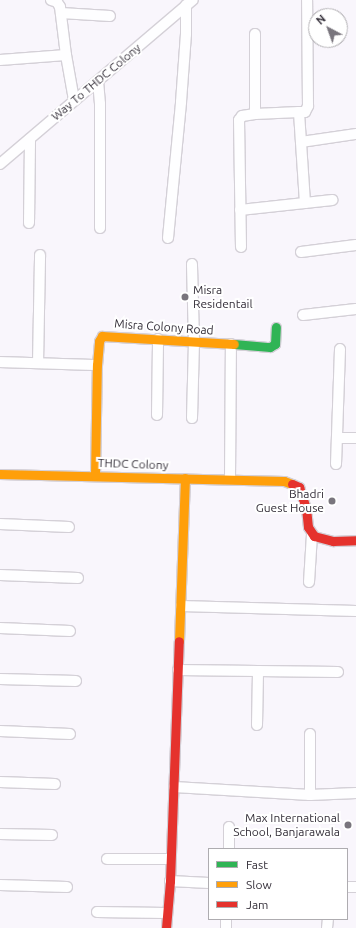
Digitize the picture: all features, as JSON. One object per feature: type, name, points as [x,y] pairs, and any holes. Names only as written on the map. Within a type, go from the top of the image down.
[{"type":"street","points":[[51,0],[59,4],[74,100]]},
{"type":"street","points":[[241,247],[239,120],[242,116],[255,114],[305,112],[308,106],[307,0]]},
{"type":"street","points":[[168,238],[182,102],[189,2]]},
{"type":"street","name":"Way To THDC Colony","points":[[0,161],[30,139],[189,2]]},
{"type":"street","points":[[61,13],[110,16]]},
{"type":"street","points":[[255,34],[255,114]]},
{"type":"street","points":[[0,60],[66,55]]},
{"type":"street","points":[[98,81],[100,104],[100,228]]},
{"type":"street","points":[[299,112],[305,203]]},
{"type":"street","points":[[301,142],[356,134]]},
{"type":"street","points":[[29,222],[30,139]]},
{"type":"street","points":[[240,210],[332,200]]},
{"type":"street","points":[[301,252],[356,245]]},
{"type":"street","points":[[38,363],[40,255]]},
{"type":"street","points":[[192,264],[194,342],[192,418]]},
{"type":"street","points":[[303,315],[356,309]]},
{"type":"street","name":"Misra Colony Road","points":[[95,475],[97,365],[99,341],[102,336],[272,346],[275,344],[276,327]]},
{"type":"street","points":[[157,415],[158,339]]},
{"type":"street","points":[[230,479],[231,344]]},
{"type":"street","points":[[336,464],[340,349]]},
{"type":"street","points":[[0,362],[97,365]]},
{"type":"street","points":[[337,438],[356,438]]},
{"type":"street","name":"THDC Colony","points":[[0,474],[95,475],[284,481],[299,487],[306,508],[308,527],[312,534]]},
{"type":"street","points":[[166,928],[166,913],[170,881],[174,787],[185,478]]},
{"type":"street","points":[[0,524],[69,527]]},
{"type":"street","points":[[312,534],[316,538],[333,541],[356,540]]},
{"type":"street","points":[[309,582],[312,534]]},
{"type":"street","points":[[0,576],[78,578]]},
{"type":"street","points":[[181,606],[356,611]]},
{"type":"street","points":[[0,628],[70,631]]},
{"type":"street","points":[[178,670],[338,672]]},
{"type":"street","points":[[257,725],[258,671]]},
{"type":"street","points":[[0,679],[76,681]]},
{"type":"street","points":[[0,731],[70,734]]},
{"type":"street","points":[[310,734],[310,795]]},
{"type":"street","points":[[0,782],[55,784]]},
{"type":"street","points":[[174,787],[310,795],[356,793]]},
{"type":"street","points":[[229,827],[229,848]]},
{"type":"street","points":[[0,834],[52,835]]},
{"type":"street","points":[[107,858],[170,859]]},
{"type":"street","points":[[170,881],[208,883]]},
{"type":"street","points":[[0,885],[67,887]]},
{"type":"street","points":[[97,912],[166,913]]},
{"type":"traffic: fast","points":[[234,344],[270,347],[275,344],[276,327]]},
{"type":"traffic: slow","points":[[95,475],[97,365],[99,341],[102,336],[234,344]]},
{"type":"traffic: slow","points":[[0,474],[284,481],[292,484]]},
{"type":"traffic: slow","points":[[179,641],[185,478]]},
{"type":"traffic: jam","points":[[292,484],[299,487],[306,508],[308,527],[314,536],[333,541],[356,540]]},
{"type":"traffic: jam","points":[[166,928],[170,881],[179,641]]},
{"type":"place","name":"Misra Residentail","points":[[185,297]]},
{"type":"place","name":"Bhadri Guest House","points":[[332,501]]},
{"type":"place","name":"Max International School, Banjarawala","points":[[348,825]]}]
